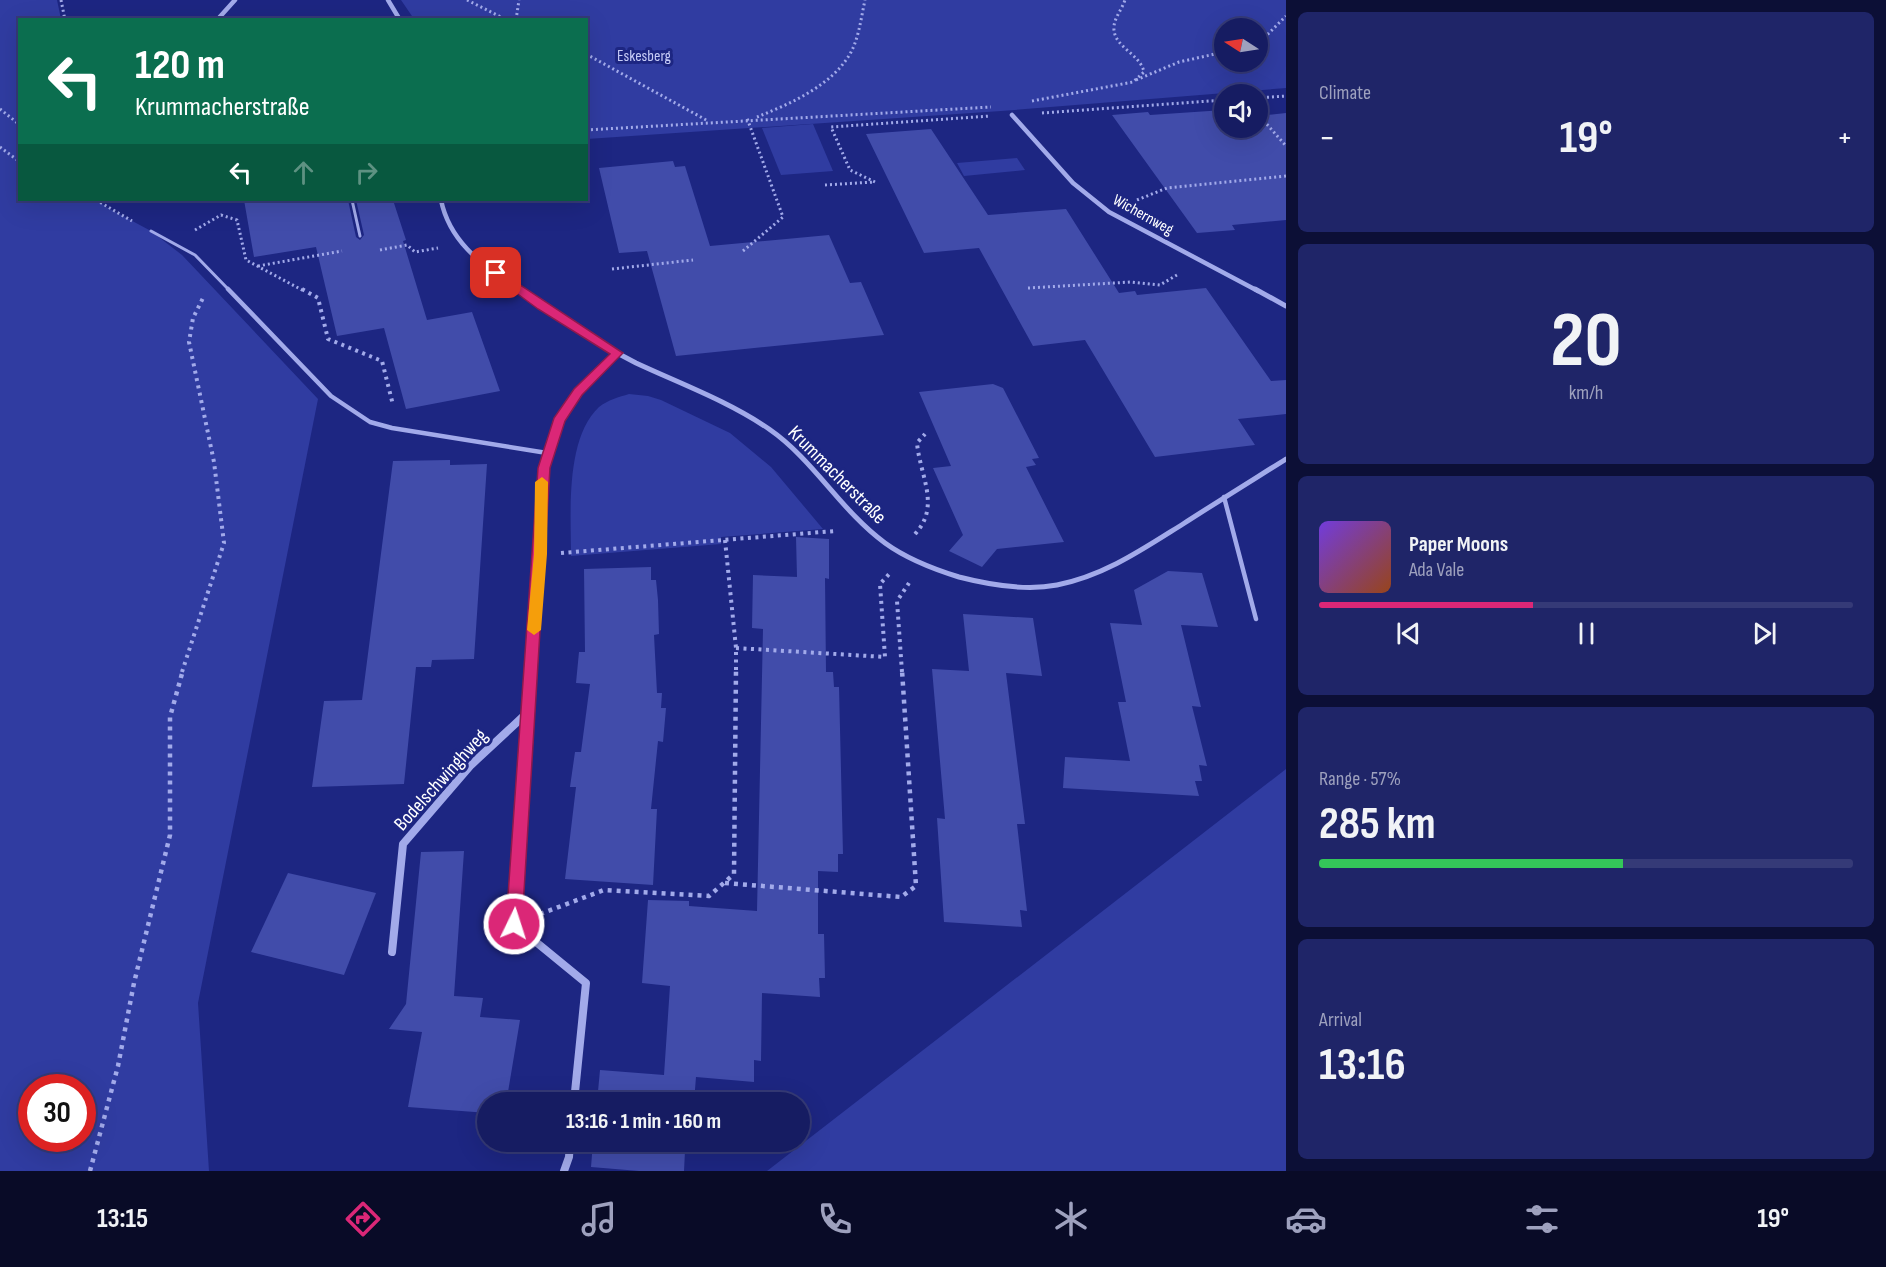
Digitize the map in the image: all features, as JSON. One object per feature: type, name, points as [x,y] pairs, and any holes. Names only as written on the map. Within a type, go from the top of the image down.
[{"type":"street","points":[[219,18],[235,0]]},
{"type":"street","points":[[388,0],[399,18]]},
{"type":"street","name":"Wichernweg","points":[[1012,115],[1073,183],[1109,212],[1286,306]]},
{"type":"street","name":"Krummacherstraße","points":[[441,201],[450,230],[480,261],[542,307],[617,353],[737,409],[772,432],[802,457],[865,529],[905,556],[952,576],[982,584],[1036,588],[1062,585],[1086,577],[1128,558],[1286,459]]},
{"type":"street","points":[[575,1092],[586,983],[514,924],[540,554],[542,483],[547,453],[559,421],[578,392],[617,353]]},
{"type":"street","name":"Bodelschwinghweg","points":[[392,952],[403,844],[471,765],[528,712]]},
{"type":"street","points":[[564,1171],[569,1152]]},
{"type":"lane","points":[[352,201],[360,236]]},
{"type":"lane","points":[[151,231],[195,255],[331,396],[370,422],[392,428],[547,453]]},
{"type":"lane","points":[[1224,498],[1256,619]]},
{"type":"path","points":[[61,0],[65,18]]},
{"type":"path","points":[[467,0],[503,18]]},
{"type":"path","points":[[516,18],[519,0]]},
{"type":"path","points":[[755,118],[782,108],[822,82],[845,62],[851,52],[865,0]]},
{"type":"path","points":[[1125,0],[1122,13],[1116,20],[1114,28],[1117,41],[1144,63],[1144,72],[1133,82]]},
{"type":"path","points":[[1268,34],[1286,16]]},
{"type":"path","points":[[1026,102],[1133,82],[1179,62],[1214,54]]},
{"type":"path","points":[[588,55],[709,121]]},
{"type":"path","points":[[1268,97],[1286,96]]},
{"type":"path","points":[[825,185],[875,182],[850,170],[831,127],[1214,101]]},
{"type":"path","points":[[588,130],[747,118],[831,117],[993,106]]},
{"type":"path","points":[[0,110],[18,124]]},
{"type":"path","points":[[743,252],[783,217],[747,118]]},
{"type":"path","points":[[1268,126],[1286,146]]},
{"type":"path","points":[[0,147],[18,160]]},
{"type":"path","points":[[1109,212],[1167,188],[1286,176]]},
{"type":"path","points":[[98,201],[151,231]]},
{"type":"path","points":[[174,243],[221,215],[237,220],[246,260],[318,298],[328,339],[382,361],[397,418],[392,428]]},
{"type":"path","points":[[612,269],[693,260]]},
{"type":"path","points":[[1028,288],[1131,282],[1160,285],[1201,260]]},
{"type":"path","points":[[90,1171],[118,1066],[134,983],[170,835],[170,717],[177,687],[224,543],[214,462],[189,332],[197,308],[216,276]]},
{"type":"path","points":[[895,550],[926,526],[930,506],[917,460],[917,443],[925,434]]},
{"type":"path","points":[[540,554],[865,529]]},
{"type":"path","points":[[514,924],[604,890],[709,896],[734,874],[736,648],[725,540]]},
{"type":"path","points":[[736,648],[885,657],[880,585],[905,556]]},
{"type":"path","points":[[724,883],[901,897],[916,886],[897,601],[923,564]]},
{"type":"green space","points":[[0,0],[57,0],[61,18],[18,18],[18,201],[98,201],[151,231],[182,255],[318,399],[198,1003],[209,1171],[0,1171]]},
{"type":"green space","name":"Eskesberg","points":[[401,0],[1286,0],[1286,88],[1268,89],[1268,84],[1214,84],[1214,94],[1001,111],[588,139],[588,18],[413,18]]},
{"type":"green space","points":[[813,124],[833,171],[781,175],[762,128]]},
{"type":"green space","points":[[1017,158],[1025,170],[964,176],[957,163]]},
{"type":"green space","points":[[629,394],[661,400],[730,433],[771,467],[823,529],[721,537],[721,544],[571,556],[572,477],[580,438],[588,421],[599,407]]},
{"type":"green space","points":[[1286,769],[1286,1171],[767,1171],[792,1152],[810,1152],[810,1138]]},
{"type":"building","points":[[1214,111],[1214,138],[1268,138],[1268,115],[1286,113],[1286,220],[1232,225],[1235,230],[1197,233],[1112,115],[1148,112],[1150,115]]},
{"type":"building","points":[[931,129],[988,215],[1066,209],[1119,293],[1135,291],[1137,295],[1206,288],[1271,381],[1286,380],[1286,414],[1238,419],[1255,445],[1155,457],[1085,340],[1033,346],[979,248],[924,253],[866,134]]},
{"type":"building","points":[[673,161],[675,167],[685,166],[710,246],[829,235],[850,283],[861,282],[884,335],[676,356],[647,251],[619,253],[599,168]]},
{"type":"building","points":[[244,201],[348,201],[356,237],[360,240],[364,235],[356,201],[393,201],[427,320],[472,312],[500,391],[406,409],[384,328],[337,336],[316,247],[254,257]]},
{"type":"building","points":[[993,384],[1003,388],[1039,458],[1032,459],[1036,465],[1026,467],[1064,542],[997,549],[982,567],[949,551],[963,535],[933,468],[951,466],[919,392]]},
{"type":"building","points":[[450,460],[450,465],[487,464],[474,659],[432,660],[431,667],[416,667],[404,784],[312,787],[324,701],[362,700],[393,461]]},
{"type":"building","points":[[796,537],[829,539],[829,579],[825,578],[826,672],[833,672],[834,687],[839,687],[843,854],[838,854],[838,872],[818,871],[818,934],[824,934],[825,978],[819,978],[820,997],[762,993],[761,1061],[754,1060],[754,1082],[696,1077],[695,1092],[598,1092],[600,1070],[664,1075],[670,986],[642,983],[648,900],[689,901],[689,906],[757,911],[763,629],[752,628],[753,575],[797,577]]},
{"type":"building","points":[[651,567],[651,580],[656,580],[658,600],[659,634],[654,635],[657,693],[662,693],[661,708],[666,708],[663,742],[658,741],[651,809],[657,809],[653,885],[565,879],[576,787],[570,787],[575,752],[581,752],[590,684],[576,683],[579,652],[585,652],[584,569]]},
{"type":"building","points":[[1168,571],[1202,573],[1218,627],[1181,625],[1201,707],[1192,706],[1207,766],[1199,765],[1202,781],[1195,781],[1199,796],[1063,788],[1065,757],[1130,761],[1118,702],[1126,702],[1110,623],[1142,625],[1134,590]]},
{"type":"building","points":[[963,614],[1033,618],[1042,676],[1006,673],[1025,824],[1017,824],[1027,911],[1020,910],[1022,927],[944,922],[937,818],[945,819],[932,669],[969,671]]},
{"type":"building","points":[[464,851],[454,996],[483,998],[480,1017],[520,1020],[508,1092],[477,1092],[477,1112],[408,1107],[422,1032],[389,1029],[406,1004],[421,852]]},
{"type":"building","points":[[288,873],[376,893],[344,975],[251,952]]},
{"type":"building","points":[[592,1152],[685,1152],[684,1171],[639,1171],[591,1167]]},
{"type":"slow traffic","points":[[534,630],[540,554],[542,482]]},
{"type":"route","points":[[496,273],[542,307],[617,353],[578,392],[559,421],[544,468],[514,924]]}]
